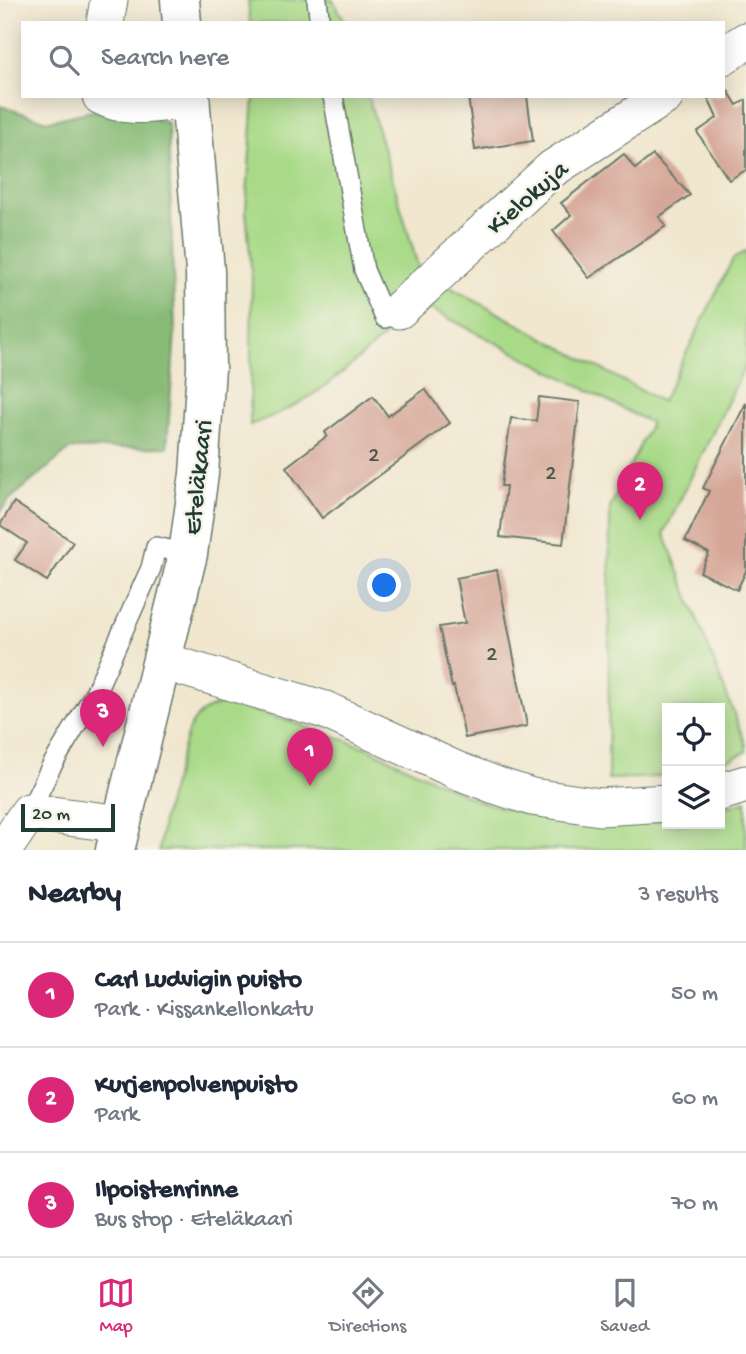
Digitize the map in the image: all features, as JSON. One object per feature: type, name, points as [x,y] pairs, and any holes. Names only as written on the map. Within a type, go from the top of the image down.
[{"type":"main road","points":[[180,0],[183,21]]},
{"type":"main road","name":"Eteläkaari","points":[[118,837],[188,554],[199,474],[206,368],[205,271],[190,98]]},
{"type":"street","points":[[105,21],[109,0]]},
{"type":"street","points":[[725,55],[746,41]]},
{"type":"street","points":[[105,98],[130,106],[190,98]]},
{"type":"street","name":"Kielokuja","points":[[392,314],[552,169],[662,98]]},
{"type":"street","points":[[162,661],[325,710],[456,770],[532,797],[600,807],[662,803]]},
{"type":"street","points":[[725,790],[746,784]]},
{"type":"street","points":[[3,850],[29,812],[118,837]]},
{"type":"lane","points":[[317,0],[320,21]]},
{"type":"lane","points":[[333,98],[364,270],[392,314]]},
{"type":"lane","points":[[29,812],[51,766],[94,693],[151,568],[156,547],[188,554]]},
{"type":"green space","points":[[248,0],[333,0],[345,21],[250,21]]},
{"type":"green space","points":[[254,98],[369,98],[420,273],[378,313],[390,331],[341,374],[309,397],[250,425],[252,277],[246,210]]},
{"type":"green space","points":[[0,106],[48,121],[96,110],[150,117],[168,123],[175,333],[167,447],[70,449],[10,499],[0,512]]},
{"type":"green space","points":[[746,251],[746,364],[664,533],[746,745],[746,752],[725,761],[725,703],[662,703],[662,776],[608,779],[610,507],[651,423],[421,304],[444,284],[662,402],[733,259]]},
{"type":"green space","points":[[221,704],[235,705],[313,729],[367,748],[478,801],[546,819],[585,825],[662,820],[662,829],[725,829],[725,807],[746,801],[746,850],[159,850],[163,819],[188,731],[201,713]]},
{"type":"building","points":[[725,86],[737,105],[746,100],[746,170],[729,180],[697,132],[717,118],[708,98],[725,98]]},
{"type":"building","points":[[468,98],[527,98],[533,141],[475,150]]},
{"type":"building","points":[[624,154],[635,169],[653,155],[690,195],[659,217],[666,226],[589,278],[553,231],[571,215],[561,203]]},
{"type":"building","points":[[425,389],[450,423],[322,518],[286,467],[327,436],[325,432],[373,396],[388,416]]},
{"type":"building","points":[[539,397],[580,402],[563,544],[500,537],[506,486],[501,486],[511,418],[536,421]]},
{"type":"building","points":[[746,403],[746,571],[737,590],[700,572],[709,553],[685,541],[709,491],[703,488]]},
{"type":"building","points":[[14,502],[73,542],[47,581],[15,560],[27,543],[0,525]]},
{"type":"building","points":[[497,570],[527,726],[465,738],[439,627],[465,623],[456,578]]},
{"type":"place","name":"Kurjenpolvenpuisto","points":[[640,520]]},
{"type":"place","name":"Ilpoistenrinne","points":[[103,747]]},
{"type":"place","name":"Carl Ludvigin puisto","points":[[310,786]]}]
